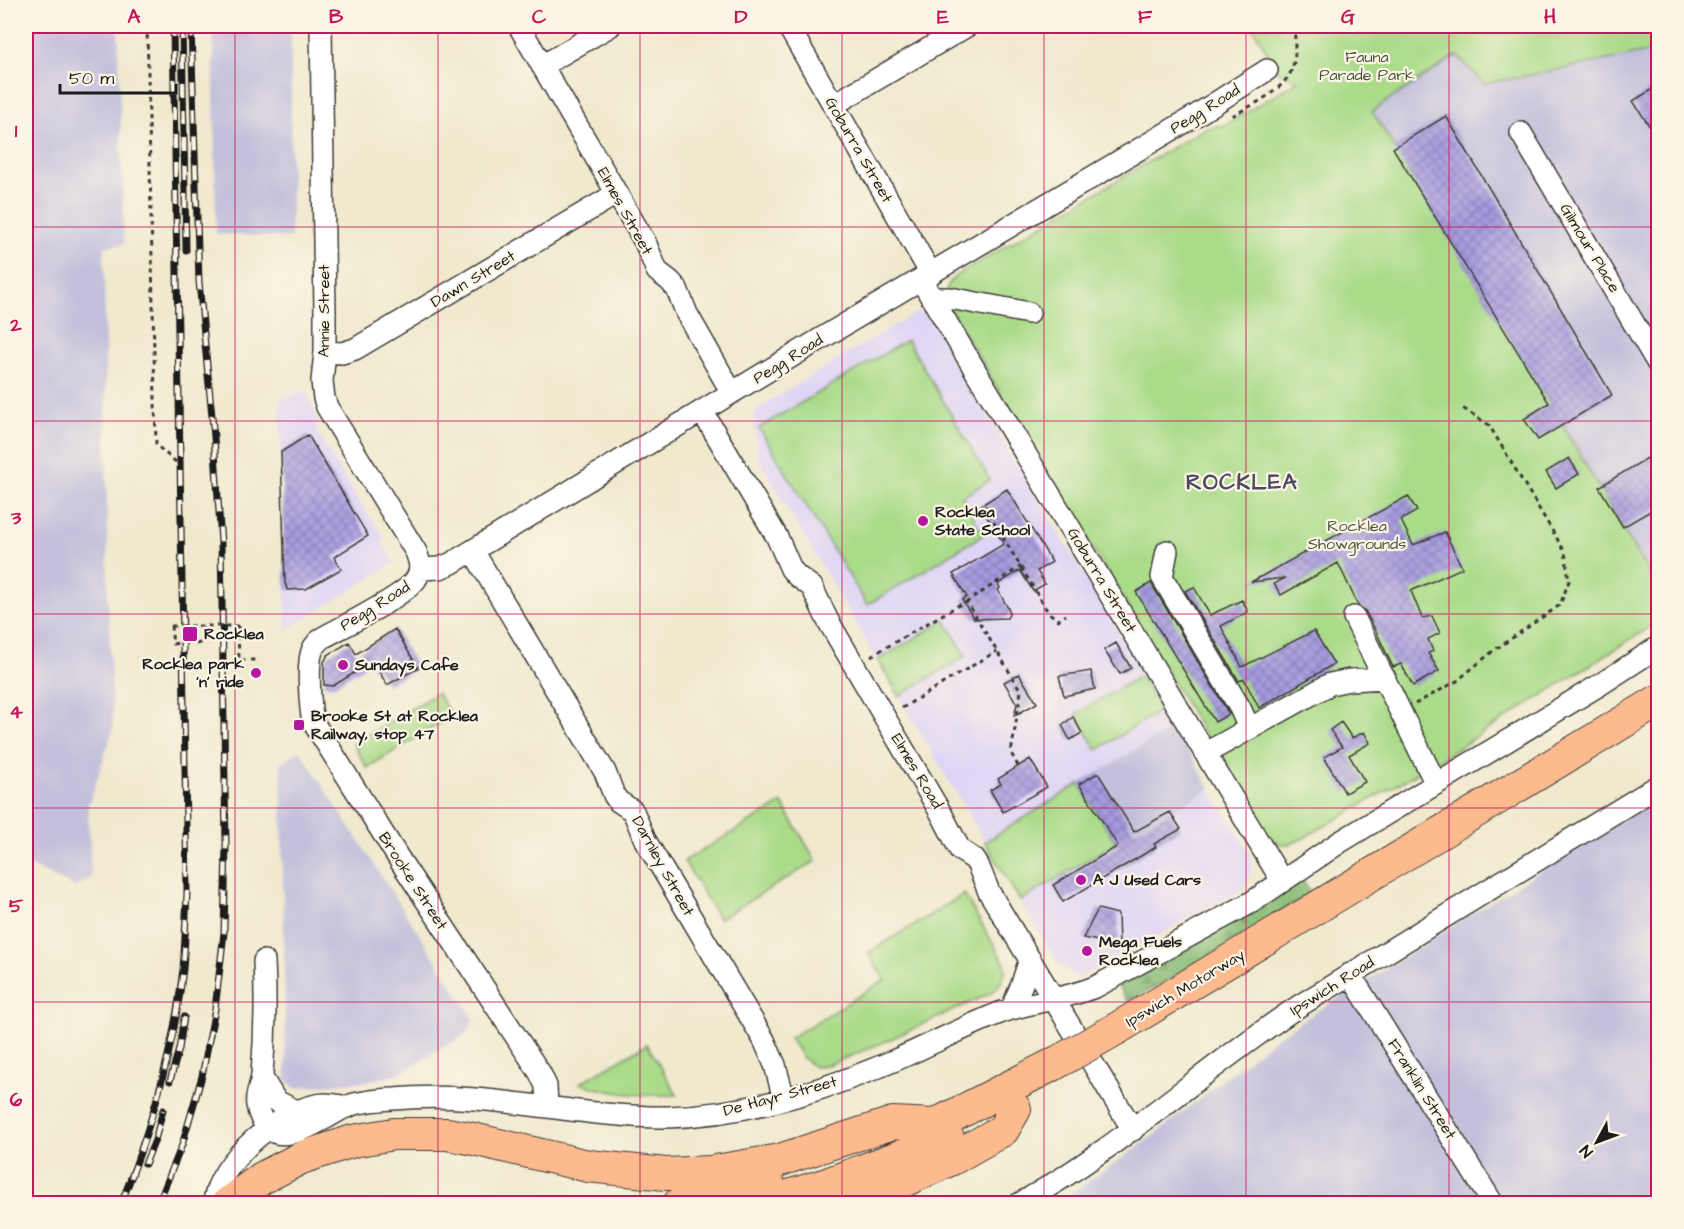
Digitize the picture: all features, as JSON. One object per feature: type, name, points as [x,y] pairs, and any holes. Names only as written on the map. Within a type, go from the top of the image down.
[{"type":"highway","name":"Ipswich Motorway","points":[[1123,1037],[1659,701]]},
{"type":"highway","name":"Ipswich Motorway","points":[[679,1203],[847,1157],[935,1125],[1062,1072],[1659,727]]},
{"type":"highway","name":"Ipswich Motorway","points":[[763,1203],[827,1184],[932,1145],[1015,1109],[1062,1072]]},
{"type":"highway","points":[[853,1203],[952,1159],[1003,1130],[1015,1109]]},
{"type":"highway","points":[[227,1203],[262,1178],[301,1158],[353,1141],[394,1134],[447,1134],[588,1166],[643,1173],[676,1174],[733,1169],[780,1160],[893,1123],[935,1125]]},
{"type":"street","name":"Annie Street","points":[[321,26],[326,352],[322,381],[324,398],[416,552],[420,569]]},
{"type":"street","name":"Elmes Street","points":[[519,26],[645,243],[657,271],[677,289],[687,314],[732,393]]},
{"type":"street","points":[[542,66],[610,26]]},
{"type":"street","name":"Goburra Street","points":[[788,26],[926,277],[932,298],[1282,881]]},
{"type":"street","points":[[833,105],[967,26]]},
{"type":"street","name":"Pegg Road","points":[[314,646],[324,637],[404,591],[416,579],[420,569],[444,566],[473,551],[1195,116],[1268,69]]},
{"type":"street","name":"Gilmour Place","points":[[1521,133],[1659,364]]},
{"type":"street","name":"Dawn Street","points":[[326,352],[342,353],[355,349],[616,194]]},
{"type":"street","points":[[932,298],[950,298],[1029,313]]},
{"type":"street","name":"Elmes Road","points":[[702,411],[777,537],[792,569],[797,576],[812,587],[827,619],[942,815],[958,847],[976,862],[989,892],[1133,1130]]},
{"type":"street","name":"Darnley Street","points":[[473,551],[606,772],[614,795],[635,814],[645,840],[764,1040],[775,1065],[784,1099]]},
{"type":"street","points":[[1167,551],[1162,577],[1240,708],[1249,728]]},
{"type":"street","points":[[1354,617],[1436,784]]},
{"type":"street","name":"Brooke Street","points":[[314,646],[310,658],[310,711],[317,731],[544,1081],[547,1106]]},
{"type":"street","points":[[1054,998],[1096,986],[1239,910],[1340,842],[1659,647]]},
{"type":"street","points":[[1206,753],[1330,684],[1384,678]]},
{"type":"street","name":"Ipswich Road","points":[[1018,1203],[1087,1162],[1133,1130],[1261,1031],[1350,974],[1659,786]]},
{"type":"street","points":[[1012,1008],[1030,958]]},
{"type":"street","points":[[264,961],[266,988],[262,1078],[257,1105],[260,1116],[268,1128]]},
{"type":"street","name":"Franklin Street","points":[[1350,974],[1493,1203]]},
{"type":"street","name":"De Hayr Street","points":[[268,1128],[279,1135],[285,1135],[326,1119],[348,1107],[383,1100],[433,1097],[491,1099],[618,1115],[687,1116],[733,1110],[784,1099],[839,1081],[891,1062],[1012,1008],[1054,998]]},
{"type":"street","points":[[262,1078],[276,1101],[299,1112]]},
{"type":"street","name":"De Hayr Street","points":[[214,1203],[214,1192],[228,1167],[247,1145],[268,1128],[299,1112],[324,1104],[348,1107]]},
{"type":"path","points":[[147,26],[156,445],[177,463]]},
{"type":"path","points":[[1401,711],[1458,681],[1493,651],[1542,619],[1560,605],[1569,581],[1565,552],[1489,425],[1461,407]]},
{"type":"path","points":[[984,506],[1048,612],[1058,620],[1066,615]]},
{"type":"path","points":[[871,656],[967,602],[1021,566]]},
{"type":"path","points":[[967,602],[1021,691],[1011,753],[1018,766]]},
{"type":"path","points":[[179,643],[173,644],[171,627],[238,626],[239,660],[256,660]]},
{"type":"path","points":[[196,644],[204,642],[203,627]]},
{"type":"path","points":[[902,708],[997,651]]},
{"type":"shaded area","points":[[26,26],[118,26],[124,244],[104,247],[108,598],[113,730],[88,806],[91,878],[75,887],[26,864]]},
{"type":"shaded area","points":[[213,26],[291,26],[291,238],[216,234]]},
{"type":"shaded area","points":[[1658,50],[1658,590],[1599,487],[1372,111],[1457,55],[1485,84]]},
{"type":"shaded area","name":"Rocklea State School","points":[[917,312],[927,315],[1175,726],[985,842],[759,460],[753,416],[758,408]]},
{"type":"shaded area","points":[[307,391],[318,421],[316,431],[369,518],[384,538],[382,543],[395,563],[286,630],[280,399]]},
{"type":"shaded area","points":[[1175,726],[1210,789],[1116,843],[1079,784]]},
{"type":"shaded area","points":[[300,750],[474,1019],[467,1033],[397,1075],[366,1081],[295,1088],[286,1080],[281,762]]},
{"type":"shaded area","points":[[1210,789],[1250,853],[1252,864],[1250,877],[1243,889],[1079,978],[1060,966],[1020,901]]},
{"type":"shaded area","points":[[1658,797],[1658,1203],[1062,1204],[1060,1201],[1153,1136],[1278,1036]]},
{"type":"green space","name":"Rocklea Showgrounds","points":[[1252,26],[1658,26],[1658,50],[1484,84],[1457,55],[1372,111],[1562,424],[1658,590],[1658,622],[1438,761],[1290,844],[1278,844],[1262,831],[947,304],[946,295],[948,284],[957,275],[1204,129],[1227,124],[1298,81],[1278,72]]},
{"type":"green space","points":[[907,340],[990,480],[962,497],[983,535],[867,605],[759,428]]},
{"type":"green space","points":[[945,620],[966,656],[899,696],[878,660]]},
{"type":"green space","points":[[1140,676],[1161,710],[1097,750],[1076,714]]},
{"type":"green space","points":[[437,693],[452,716],[367,768],[353,744]]},
{"type":"green space","points":[[1079,784],[1116,843],[1020,901],[985,842]]},
{"type":"green space","points":[[782,803],[816,861],[719,919],[684,861]]},
{"type":"green space","points":[[1301,879],[1311,893],[1173,978],[1127,1001],[1117,984]]},
{"type":"green space","points":[[964,894],[1005,964],[1004,977],[998,987],[991,993],[831,1064],[814,1067],[803,1058],[790,1038],[885,980],[868,953]]},
{"type":"green space","points":[[647,1044],[677,1095],[628,1094],[580,1083]]},
{"type":"building","points":[[1659,85],[1659,141],[1633,101]]},
{"type":"building","points":[[1446,116],[1612,395],[1538,440],[1524,419],[1549,403],[1393,148]]},
{"type":"building","points":[[308,435],[368,536],[334,557],[341,569],[306,589],[287,590],[281,452]]},
{"type":"building","points":[[1659,451],[1659,506],[1623,527],[1599,487]]},
{"type":"building","points":[[1569,458],[1579,474],[1556,488],[1546,472]]},
{"type":"building","points":[[1007,489],[1052,562],[1037,571],[1045,584],[1033,591],[1020,570],[998,584],[1000,588],[998,590],[1010,612],[1007,618],[974,619],[962,600],[967,597],[953,574],[1004,544],[980,506]]},
{"type":"building","points":[[1408,496],[1417,511],[1401,520],[1413,545],[1445,532],[1462,568],[1411,591],[1422,618],[1432,616],[1440,633],[1428,639],[1433,651],[1428,653],[1439,671],[1413,686],[1401,664],[1393,667],[1365,611],[1358,605],[1338,563],[1281,595],[1274,584],[1285,578],[1251,582]]},
{"type":"building","points":[[1151,583],[1229,714],[1215,722],[1136,592]]},
{"type":"building","points":[[1194,587],[1210,615],[1242,600],[1248,612],[1221,626],[1242,667],[1314,631],[1334,664],[1259,708],[1244,679],[1239,681],[1185,591]]},
{"type":"building","points":[[395,629],[418,668],[387,685],[377,668],[374,670],[370,663],[333,686],[324,685],[324,662],[328,655],[349,642],[356,654]]},
{"type":"building","points":[[1116,643],[1131,668],[1120,674],[1104,650]]},
{"type":"building","points":[[1091,671],[1095,689],[1064,696],[1059,676]]},
{"type":"building","points":[[1019,674],[1037,703],[1014,716],[1017,704],[1004,682]]},
{"type":"building","points":[[1073,717],[1082,733],[1070,740],[1062,725]]},
{"type":"building","points":[[1341,722],[1352,738],[1364,732],[1370,743],[1349,755],[1365,782],[1345,793],[1324,757],[1342,747],[1330,730]]},
{"type":"building","points":[[1030,759],[1047,787],[1003,812],[990,790],[1001,784],[998,779]]},
{"type":"building","points":[[1098,773],[1134,832],[1170,812],[1181,829],[1154,844],[1156,847],[1063,902],[1053,885],[1118,846],[1079,784]]},
{"type":"building","points":[[1098,909],[1118,914],[1119,945],[1083,938]]},
{"type":"railway","points":[[121,1204],[151,1118],[174,1029],[183,969],[186,920],[173,26]]},
{"type":"railway","points":[[182,26],[186,250]]},
{"type":"railway","points":[[158,1204],[182,1145],[202,1076],[215,1009],[224,933],[226,844],[221,543],[214,437],[199,282],[191,26]]},
{"type":"railway","points":[[170,1081],[179,1049],[184,1017]]},
{"type":"railway","points":[[145,1164],[155,1140],[163,1110]]},
{"type":"place","name":"Rocklea State School","points":[[923,521]]},
{"type":"place","name":"Rocklea","points":[[190,634]]},
{"type":"place","name":"Sundays Cafe","points":[[343,665]]},
{"type":"place","name":"Rocklea park 'n' ride","points":[[256,673]]},
{"type":"place","name":"Brooke St at Rocklea Railway, stop 47","points":[[299,725]]},
{"type":"place","name":"A J Used Cars","points":[[1081,880]]},
{"type":"place","name":"Mega Fuels Rocklea","points":[[1087,951]]},
{"type":"district","name":"ROCKLEA","points":[[1242,482]]},
{"type":"park label","name":"Fauna Parade Park","points":[[1367,66]]}]
